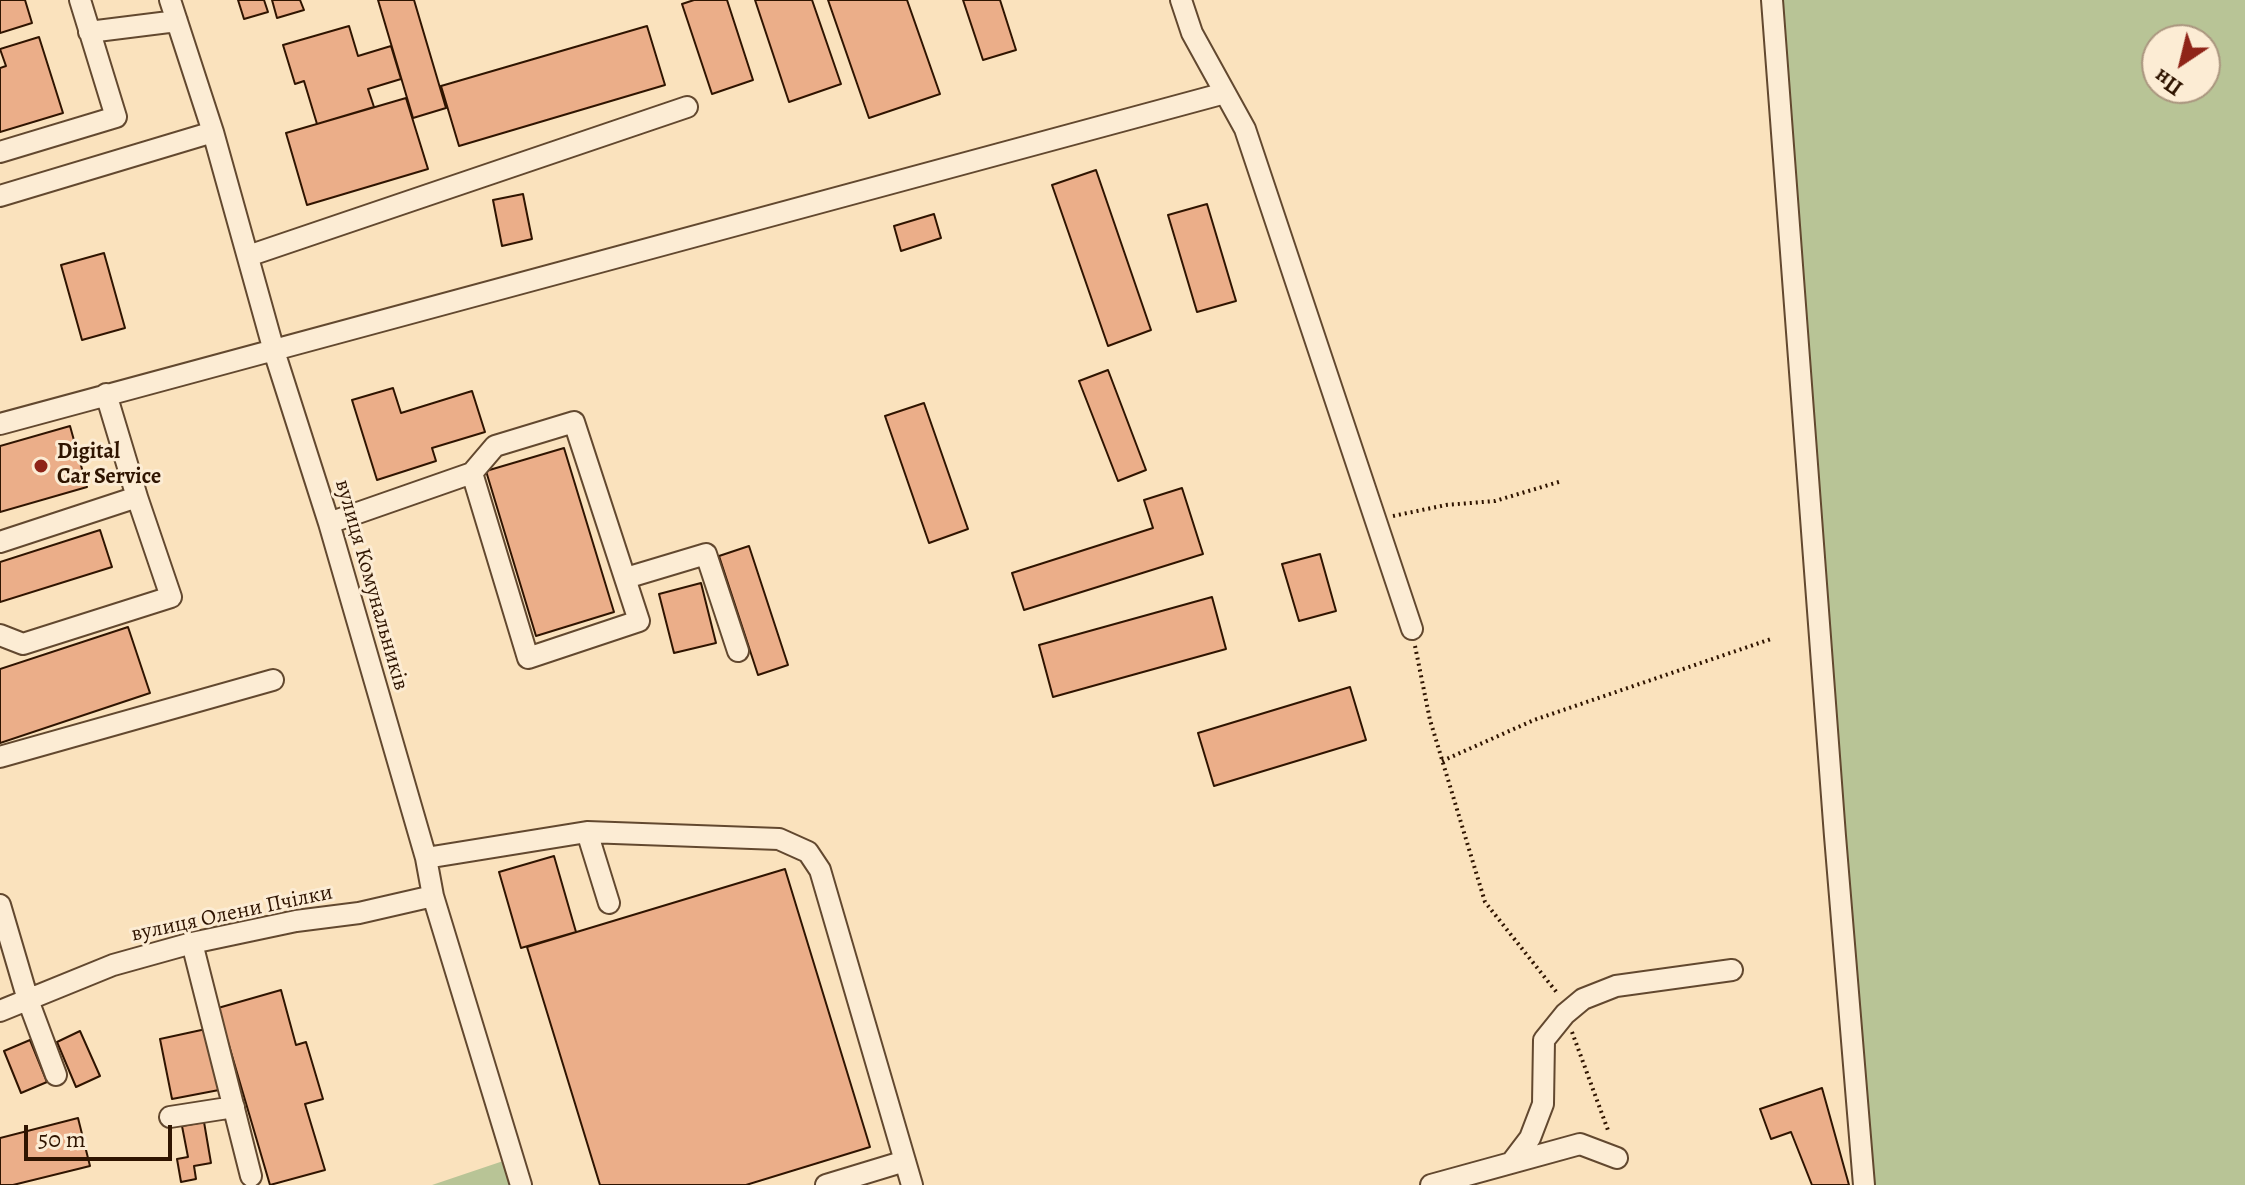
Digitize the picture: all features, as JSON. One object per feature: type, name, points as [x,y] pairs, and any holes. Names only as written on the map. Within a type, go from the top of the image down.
[{"type":"street","points":[[0,152],[116,117],[80,0]]},
{"type":"street","name":"вулиця Комунальників","points":[[170,0],[213,132],[274,351],[329,523],[426,858],[433,896],[521,1185]]},
{"type":"street","points":[[1181,0],[1192,33],[1245,129],[1412,629]]},
{"type":"street","points":[[1772,0],[1864,1185]]},
{"type":"street","points":[[89,32],[177,21]]},
{"type":"street","points":[[0,424],[1225,93]]},
{"type":"street","points":[[248,256],[687,107]]},
{"type":"street","points":[[0,196],[213,132]]},
{"type":"street","points":[[0,635],[23,644],[171,597],[106,394]]},
{"type":"street","points":[[329,523],[472,473],[495,446],[574,422],[639,621],[528,658],[472,473]]},
{"type":"street","points":[[0,542],[137,497]]},
{"type":"street","points":[[626,578],[706,554],[738,651]]},
{"type":"street","points":[[0,757],[273,680]]},
{"type":"street","points":[[426,858],[587,832],[779,839],[808,852],[820,870],[912,1185]]},
{"type":"street","points":[[587,832],[609,903]]},
{"type":"street","name":"вулиця Олени Пчілки","points":[[0,1011],[113,965],[192,943],[296,921],[359,913],[433,896]]},
{"type":"street","points":[[0,905],[28,1000],[56,1075]]},
{"type":"street","points":[[192,943],[251,1176]]},
{"type":"street","points":[[1511,1163],[1530,1138],[1543,1104],[1544,1040],[1565,1014],[1583,999],[1616,986],[1732,970]]},
{"type":"street","points":[[170,1117],[234,1107]]},
{"type":"street","points":[[1431,1185],[1580,1144],[1617,1158]]},
{"type":"street","points":[[826,1185],[905,1161]]},
{"type":"path","points":[[1375,520],[1446,505],[1495,501],[1562,481]]},
{"type":"path","points":[[1412,629],[1430,720],[1485,902],[1559,995],[1594,1090]]},
{"type":"path","points":[[1442,761],[1534,720],[1771,639]]},
{"type":"green space","points":[[1765,0],[2245,0],[2245,1185],[1855,1185],[1824,842]]},
{"type":"green space","points":[[518,1156],[526,1185],[432,1185]]},
{"type":"building","points":[[0,0],[25,0],[32,23],[0,33]]},
{"type":"building","points":[[238,0],[264,0],[268,12],[244,19]]},
{"type":"building","points":[[272,0],[300,0],[304,10],[277,18]]},
{"type":"building","points":[[378,0],[414,0],[446,108],[413,118]]},
{"type":"building","points":[[694,0],[727,0],[753,80],[712,94],[682,4]]},
{"type":"building","points":[[755,0],[812,0],[841,84],[789,102]]},
{"type":"building","points":[[828,0],[907,0],[940,94],[869,118]]},
{"type":"building","points":[[963,0],[1000,0],[1016,50],[983,60]]},
{"type":"building","points":[[349,26],[358,56],[391,46],[401,79],[368,89],[374,107],[317,124],[304,81],[295,84],[283,45]]},
{"type":"building","points":[[647,26],[665,85],[459,146],[441,86]]},
{"type":"building","points":[[39,37],[63,113],[0,132],[0,68],[6,66],[0,49]]},
{"type":"building","points":[[406,98],[428,169],[307,205],[286,133]]},
{"type":"building","points":[[1096,170],[1151,330],[1108,346],[1052,185]]},
{"type":"building","points":[[523,194],[532,239],[502,246],[493,200]]},
{"type":"building","points":[[1207,204],[1236,301],[1197,312],[1168,215]]},
{"type":"building","points":[[934,214],[941,238],[901,251],[894,226]]},
{"type":"building","points":[[104,253],[125,328],[82,340],[61,265]]},
{"type":"building","points":[[1108,370],[1146,470],[1118,481],[1079,381]]},
{"type":"building","points":[[393,388],[401,413],[472,391],[485,432],[432,448],[436,461],[377,480],[352,400]]},
{"type":"building","points":[[924,403],[968,529],[929,543],[885,416]]},
{"type":"building","name":"Digital Car Service","points":[[70,426],[87,487],[0,512],[0,446]]},
{"type":"building","points":[[564,448],[614,612],[536,636],[486,471]]},
{"type":"building","points":[[1182,488],[1203,554],[1024,610],[1012,573],[1153,528],[1144,500]]},
{"type":"building","points":[[100,530],[112,567],[0,602],[0,562]]},
{"type":"building","points":[[749,546],[788,665],[758,675],[719,556]]},
{"type":"building","points":[[1320,554],[1336,611],[1299,621],[1282,564]]},
{"type":"building","points":[[701,583],[716,643],[674,653],[659,594]]},
{"type":"building","points":[[1212,597],[1226,649],[1053,697],[1039,645]]},
{"type":"building","points":[[128,627],[150,693],[0,743],[0,669]]},
{"type":"building","points":[[1350,687],[1366,740],[1214,786],[1198,733]]},
{"type":"building","points":[[554,856],[576,932],[521,948],[499,872]]},
{"type":"building","points":[[785,869],[870,1147],[746,1185],[600,1185],[527,947]]},
{"type":"building","points":[[281,990],[296,1045],[306,1042],[323,1099],[305,1104],[325,1170],[270,1185],[218,1008]]},
{"type":"building","points":[[206,1029],[219,1090],[172,1099],[160,1039]]},
{"type":"building","points":[[80,1031],[100,1076],[76,1087],[57,1042]]},
{"type":"building","points":[[30,1040],[47,1082],[21,1093],[4,1051]]},
{"type":"building","points":[[1822,1088],[1849,1185],[1812,1185],[1791,1132],[1771,1139],[1760,1109]]},
{"type":"building","points":[[78,1118],[90,1166],[13,1185],[0,1185],[0,1138]]},
{"type":"building","points":[[204,1122],[211,1163],[194,1166],[196,1179],[181,1182],[177,1159],[188,1157],[182,1126]]},
{"type":"place","name":"Digital Car Service","points":[[41,466]]}]
